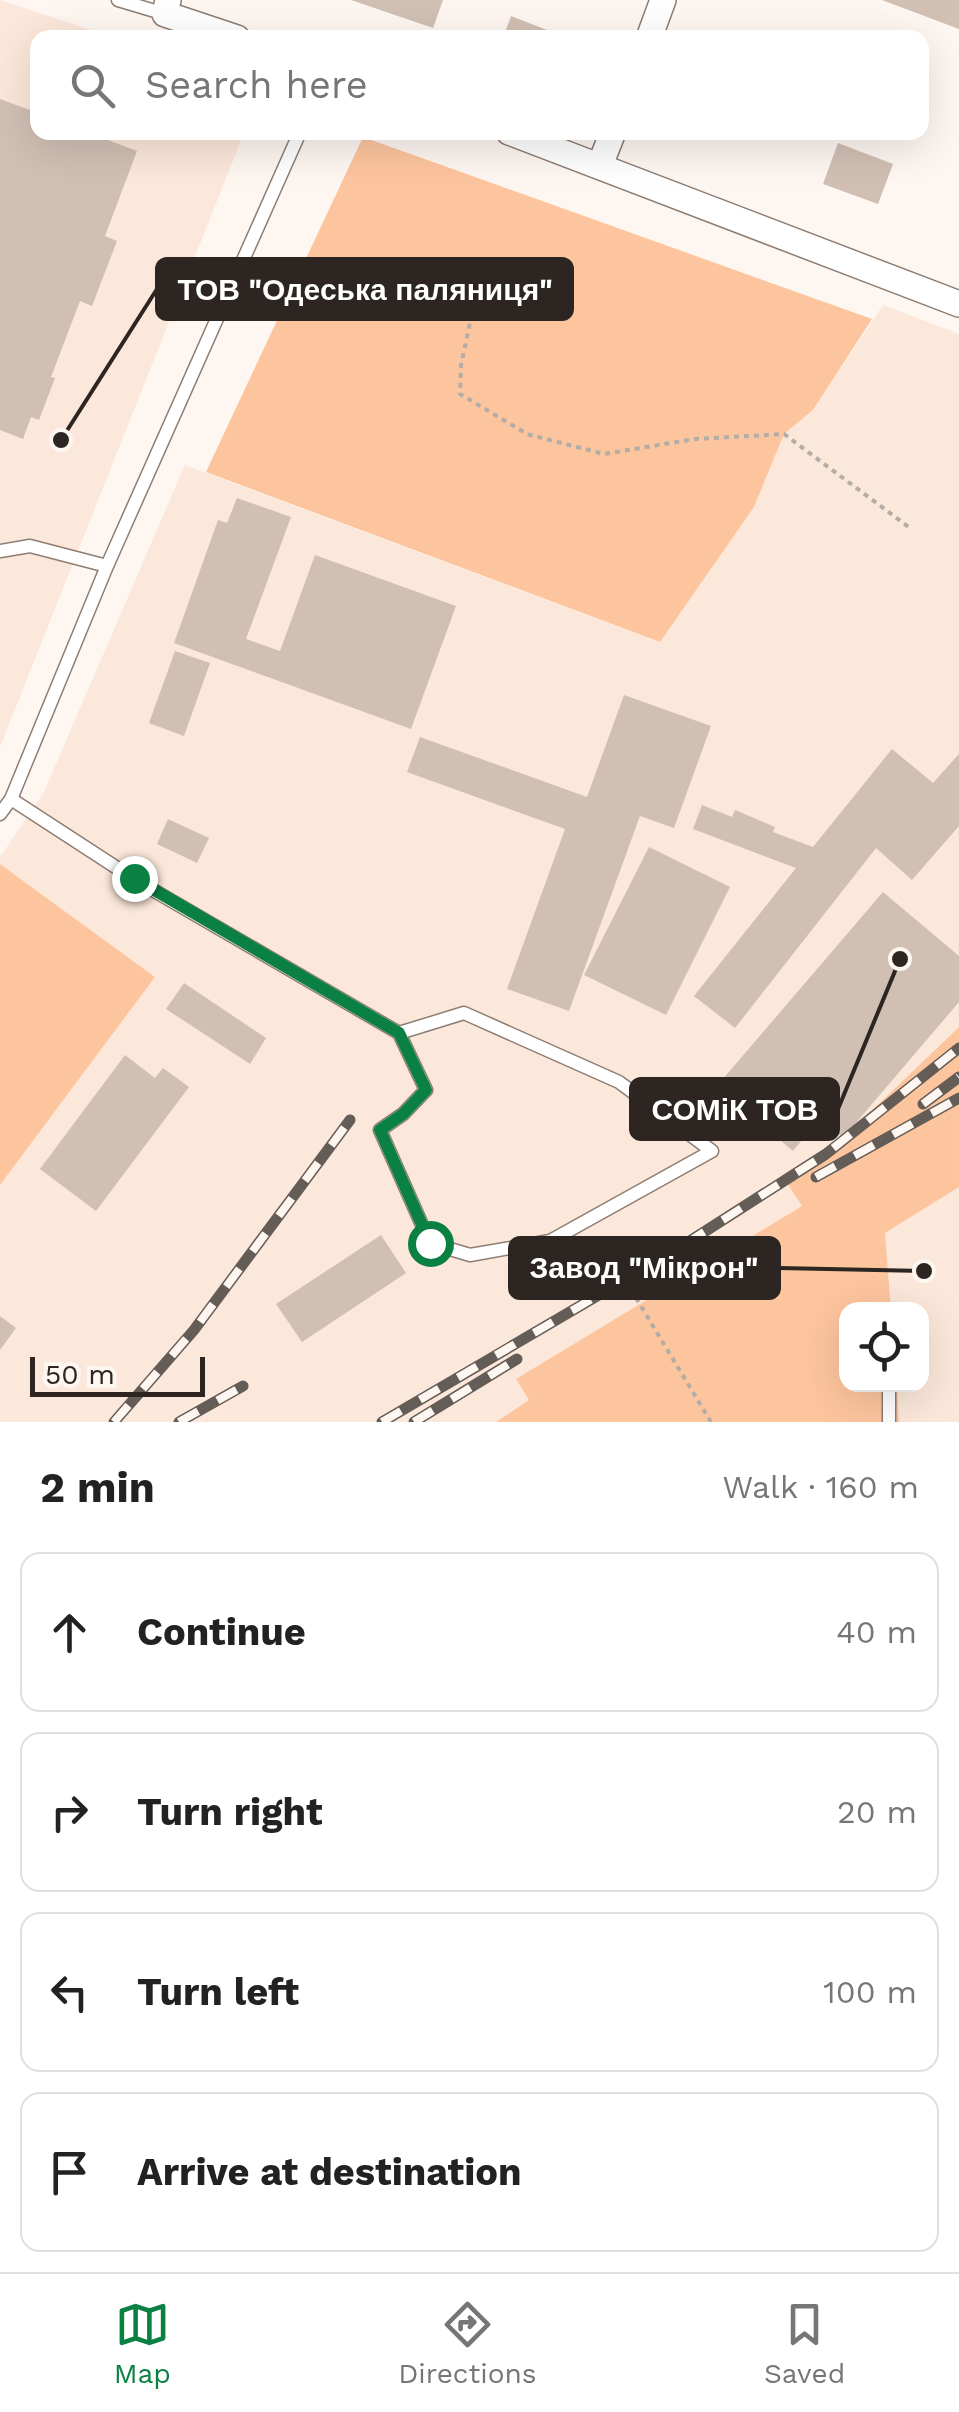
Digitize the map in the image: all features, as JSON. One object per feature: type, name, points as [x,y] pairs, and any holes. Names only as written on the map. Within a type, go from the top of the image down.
[{"type":"street","points":[[652,30],[663,0]]},
{"type":"street","points":[[167,7],[219,30]]},
{"type":"street","points":[[531,140],[959,304]]},
{"type":"street","points":[[600,165],[610,140]]},
{"type":"lane","points":[[118,0],[167,7]]},
{"type":"lane","points":[[0,814],[11,799],[107,566],[296,140]]},
{"type":"lane","points":[[0,552],[30,546],[107,566]]},
{"type":"lane","points":[[11,799],[134,878],[399,1033],[426,1090],[403,1114],[380,1130],[430,1243],[470,1256],[550,1241],[712,1150],[619,1082],[464,1013],[399,1033]]},
{"type":"lane","points":[[888,1392],[890,1422]]},
{"type":"path","points":[[453,289],[471,318],[461,365],[460,394],[527,434],[604,454],[695,439],[784,434],[910,528]]},
{"type":"path","points":[[636,1298],[712,1422]]},
{"type":"shaded area","points":[[0,0],[92,30],[30,30],[30,140],[241,140],[0,747]]},
{"type":"shaded area","points":[[362,140],[371,140],[872,319],[813,410],[784,434],[754,507],[660,642],[206,472]]},
{"type":"shaded area","points":[[883,305],[959,334],[959,1027],[843,1138],[783,1175],[802,1206],[517,1379],[530,1399],[496,1422],[0,1422],[0,1185],[155,977],[0,864],[0,857],[43,794],[185,465],[659,642],[754,507],[784,434],[813,410]]},
{"type":"shaded area","points":[[0,864],[155,977],[0,1185]]},
{"type":"shaded area","points":[[959,1027],[959,1187],[885,1233],[890,1302],[839,1302],[839,1392],[897,1392],[899,1422],[496,1422],[529,1400],[516,1379],[802,1206],[782,1175],[843,1138]]},
{"type":"shaded area","points":[[959,1187],[959,1422],[899,1422],[897,1392],[929,1392],[929,1302],[890,1302],[885,1233]]},
{"type":"building","points":[[351,0],[443,0],[433,28]]},
{"type":"building","points":[[882,0],[959,0],[959,29]]},
{"type":"building","points":[[511,16],[547,30],[506,30]]},
{"type":"building","points":[[0,99],[30,110],[30,140],[108,140],[137,151],[105,236],[117,241],[92,306],[80,301],[39,420],[31,417],[23,439],[0,430]]},
{"type":"building","points":[[838,143],[893,164],[878,204],[823,184]]},
{"type":"building","points":[[237,498],[291,517],[246,639],[280,651],[315,555],[456,606],[411,729],[174,643],[218,520],[227,523]]},
{"type":"building","points":[[175,651],[210,663],[184,736],[149,723]]},
{"type":"building","points":[[624,695],[711,726],[674,828],[640,816],[569,1011],[507,989],[565,829],[407,772],[420,737],[587,797]]},
{"type":"building","points":[[892,749],[933,783],[959,754],[959,826],[912,880],[876,848],[735,1028],[694,996],[796,868],[693,829],[702,805],[732,817],[735,810],[775,827],[773,832],[813,847]]},
{"type":"building","points":[[168,819],[209,838],[197,863],[157,844]]},
{"type":"building","points":[[649,847],[730,887],[666,1015],[584,975]]},
{"type":"building","points":[[883,892],[959,956],[959,1002],[843,1138],[820,1118],[793,1151],[716,1087]]},
{"type":"building","points":[[184,983],[266,1038],[250,1064],[166,1009]]},
{"type":"building","points":[[125,1055],[155,1078],[163,1068],[189,1087],[96,1211],[40,1169]]},
{"type":"building","points":[[381,1235],[406,1273],[302,1342],[276,1304]]},
{"type":"building","points":[[0,1316],[16,1328],[0,1350]]},
{"type":"railway","points":[[382,1422],[679,1248],[826,1154],[959,1048]]},
{"type":"railway","points":[[923,1104],[959,1077]]},
{"type":"railway","points":[[816,1177],[959,1098]]},
{"type":"railway","points":[[114,1422],[194,1330],[350,1120]]},
{"type":"railway","points":[[414,1422],[517,1359]]},
{"type":"railway","points":[[179,1422],[243,1386]]},
{"type":"place","name":"ТОВ \"Одеська паляниця\"","points":[[61,440]]},
{"type":"place","name":"СОМіК ТОВ","points":[[900,959]]},
{"type":"place","name":"Завод \"Мікрон\"","points":[[924,1271]]},
{"type":"route","points":[[134,878],[399,1033],[426,1090],[403,1114],[380,1130],[430,1243]]}]
